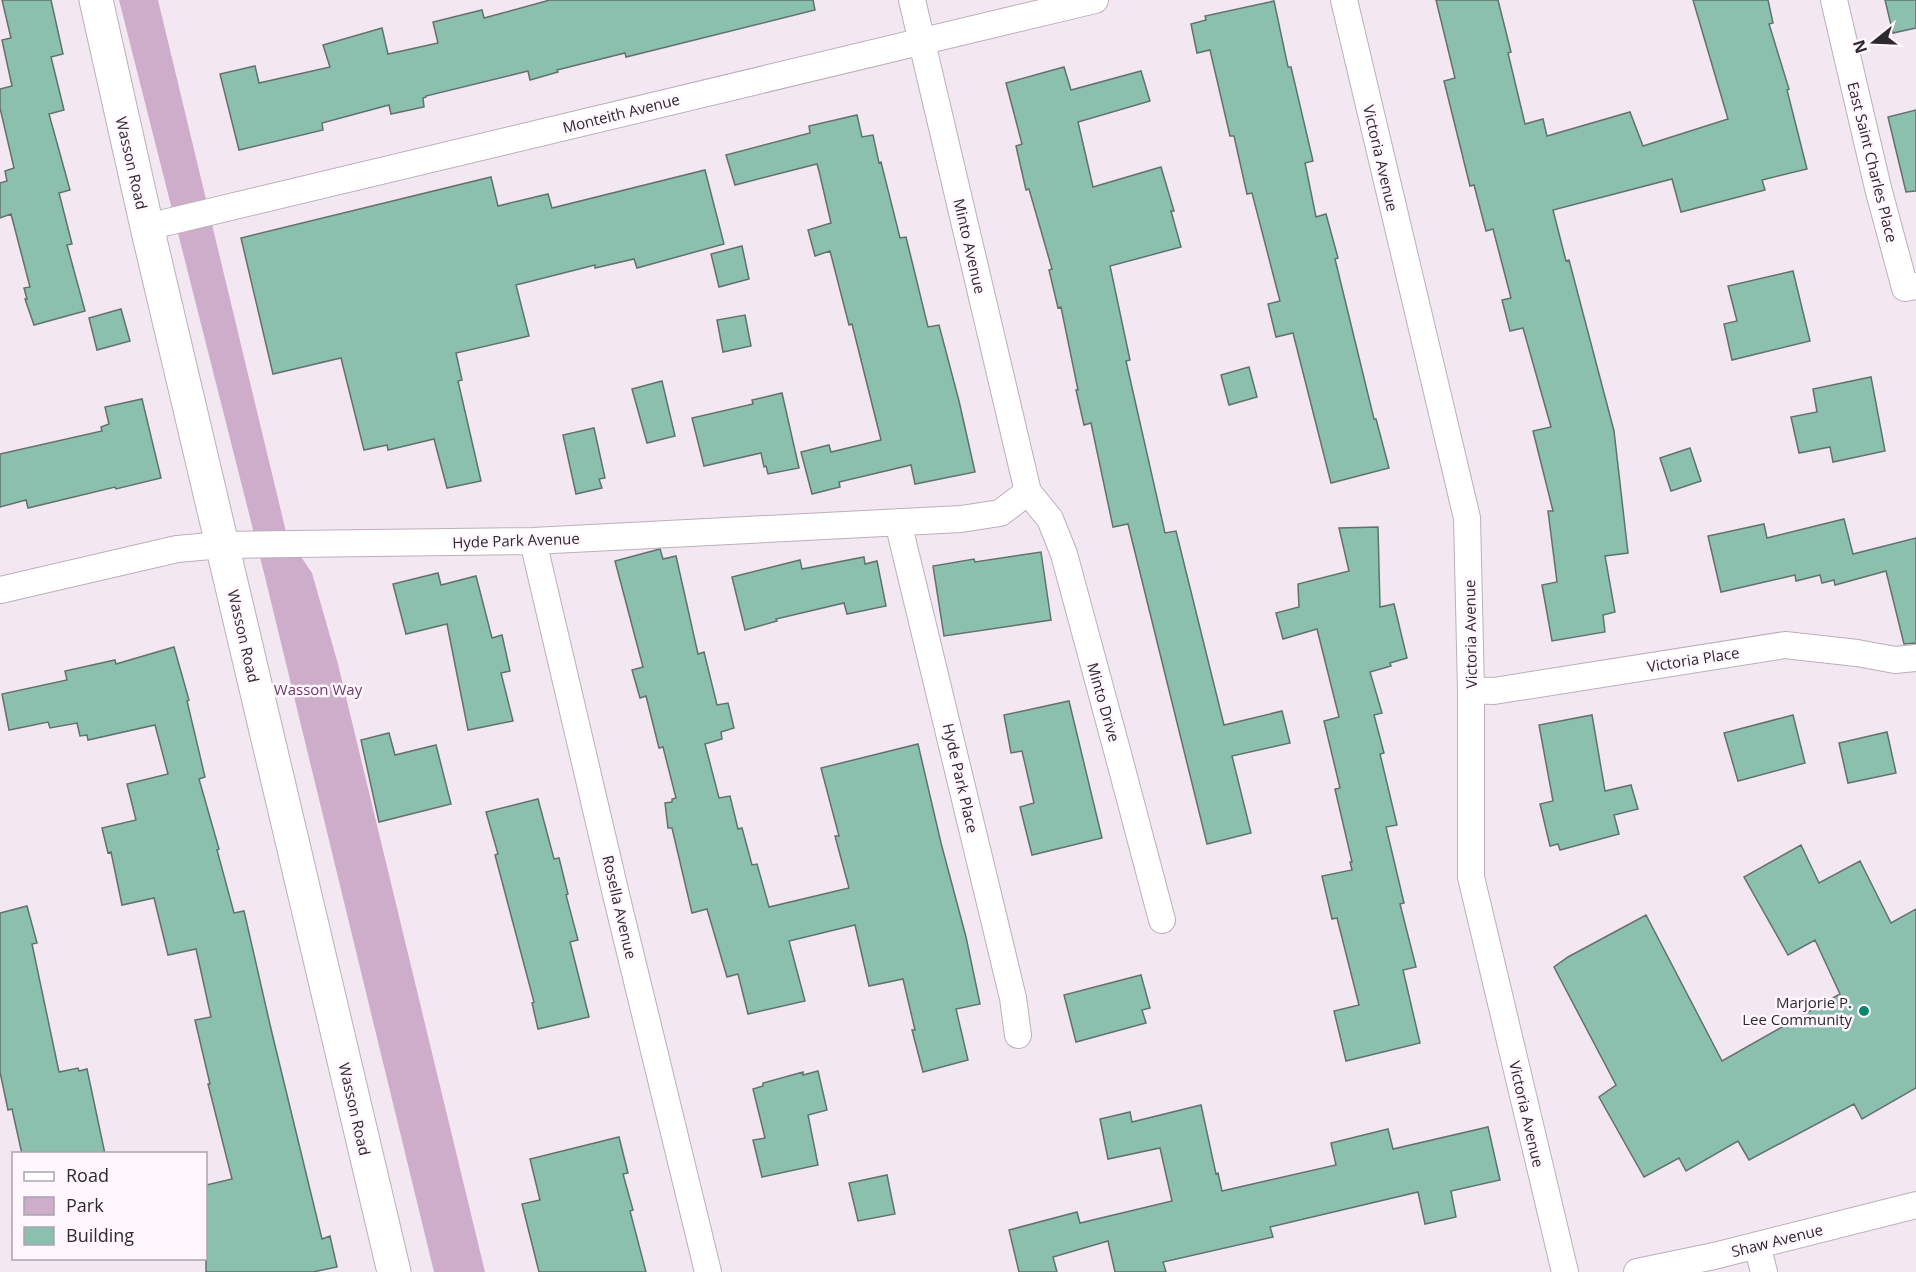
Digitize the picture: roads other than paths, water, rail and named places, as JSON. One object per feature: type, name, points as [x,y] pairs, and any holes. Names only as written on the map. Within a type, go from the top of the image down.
[{"type":"street","name":"Wasson Road","points":[[96,0],[147,227],[394,1272]]},
{"type":"street","name":"Minto Avenue","points":[[912,0],[1028,492]]},
{"type":"street","name":"Monteith Avenue","points":[[147,227],[1095,0]]},
{"type":"street","name":"Victoria Avenue","points":[[1344,0],[1467,518],[1471,690],[1471,877],[1564,1272]]},
{"type":"street","name":"East Saint Charles Place","points":[[1834,0],[1878,188],[1911,287]]},
{"type":"street","name":"Hyde Park Avenue","points":[[0,590],[177,549],[222,545],[533,541],[961,519],[1000,513],[1028,492]]},
{"type":"street","name":"Minto Drive","points":[[1028,492],[1050,519],[1064,554],[1119,753],[1161,920]]},
{"type":"street","name":"Hyde Park Place","points":[[898,522],[1013,998],[1018,1035]]},
{"type":"street","name":"Rosella Avenue","points":[[533,541],[708,1272]]},
{"type":"street","name":"Victoria Place","points":[[1471,690],[1494,691],[1785,645],[1857,653],[1895,660],[1916,658]]},
{"type":"street","name":"Shaw Avenue","points":[[1637,1272],[1714,1256],[1916,1205]]},
{"type":"street","points":[[1757,1245],[1764,1272]]},
{"type":"place","name":"Marjorie P. Lee Community","points":[[1864,1011]]},
{"type":"park label","name":"Wasson Way","points":[[318,689]]}]
